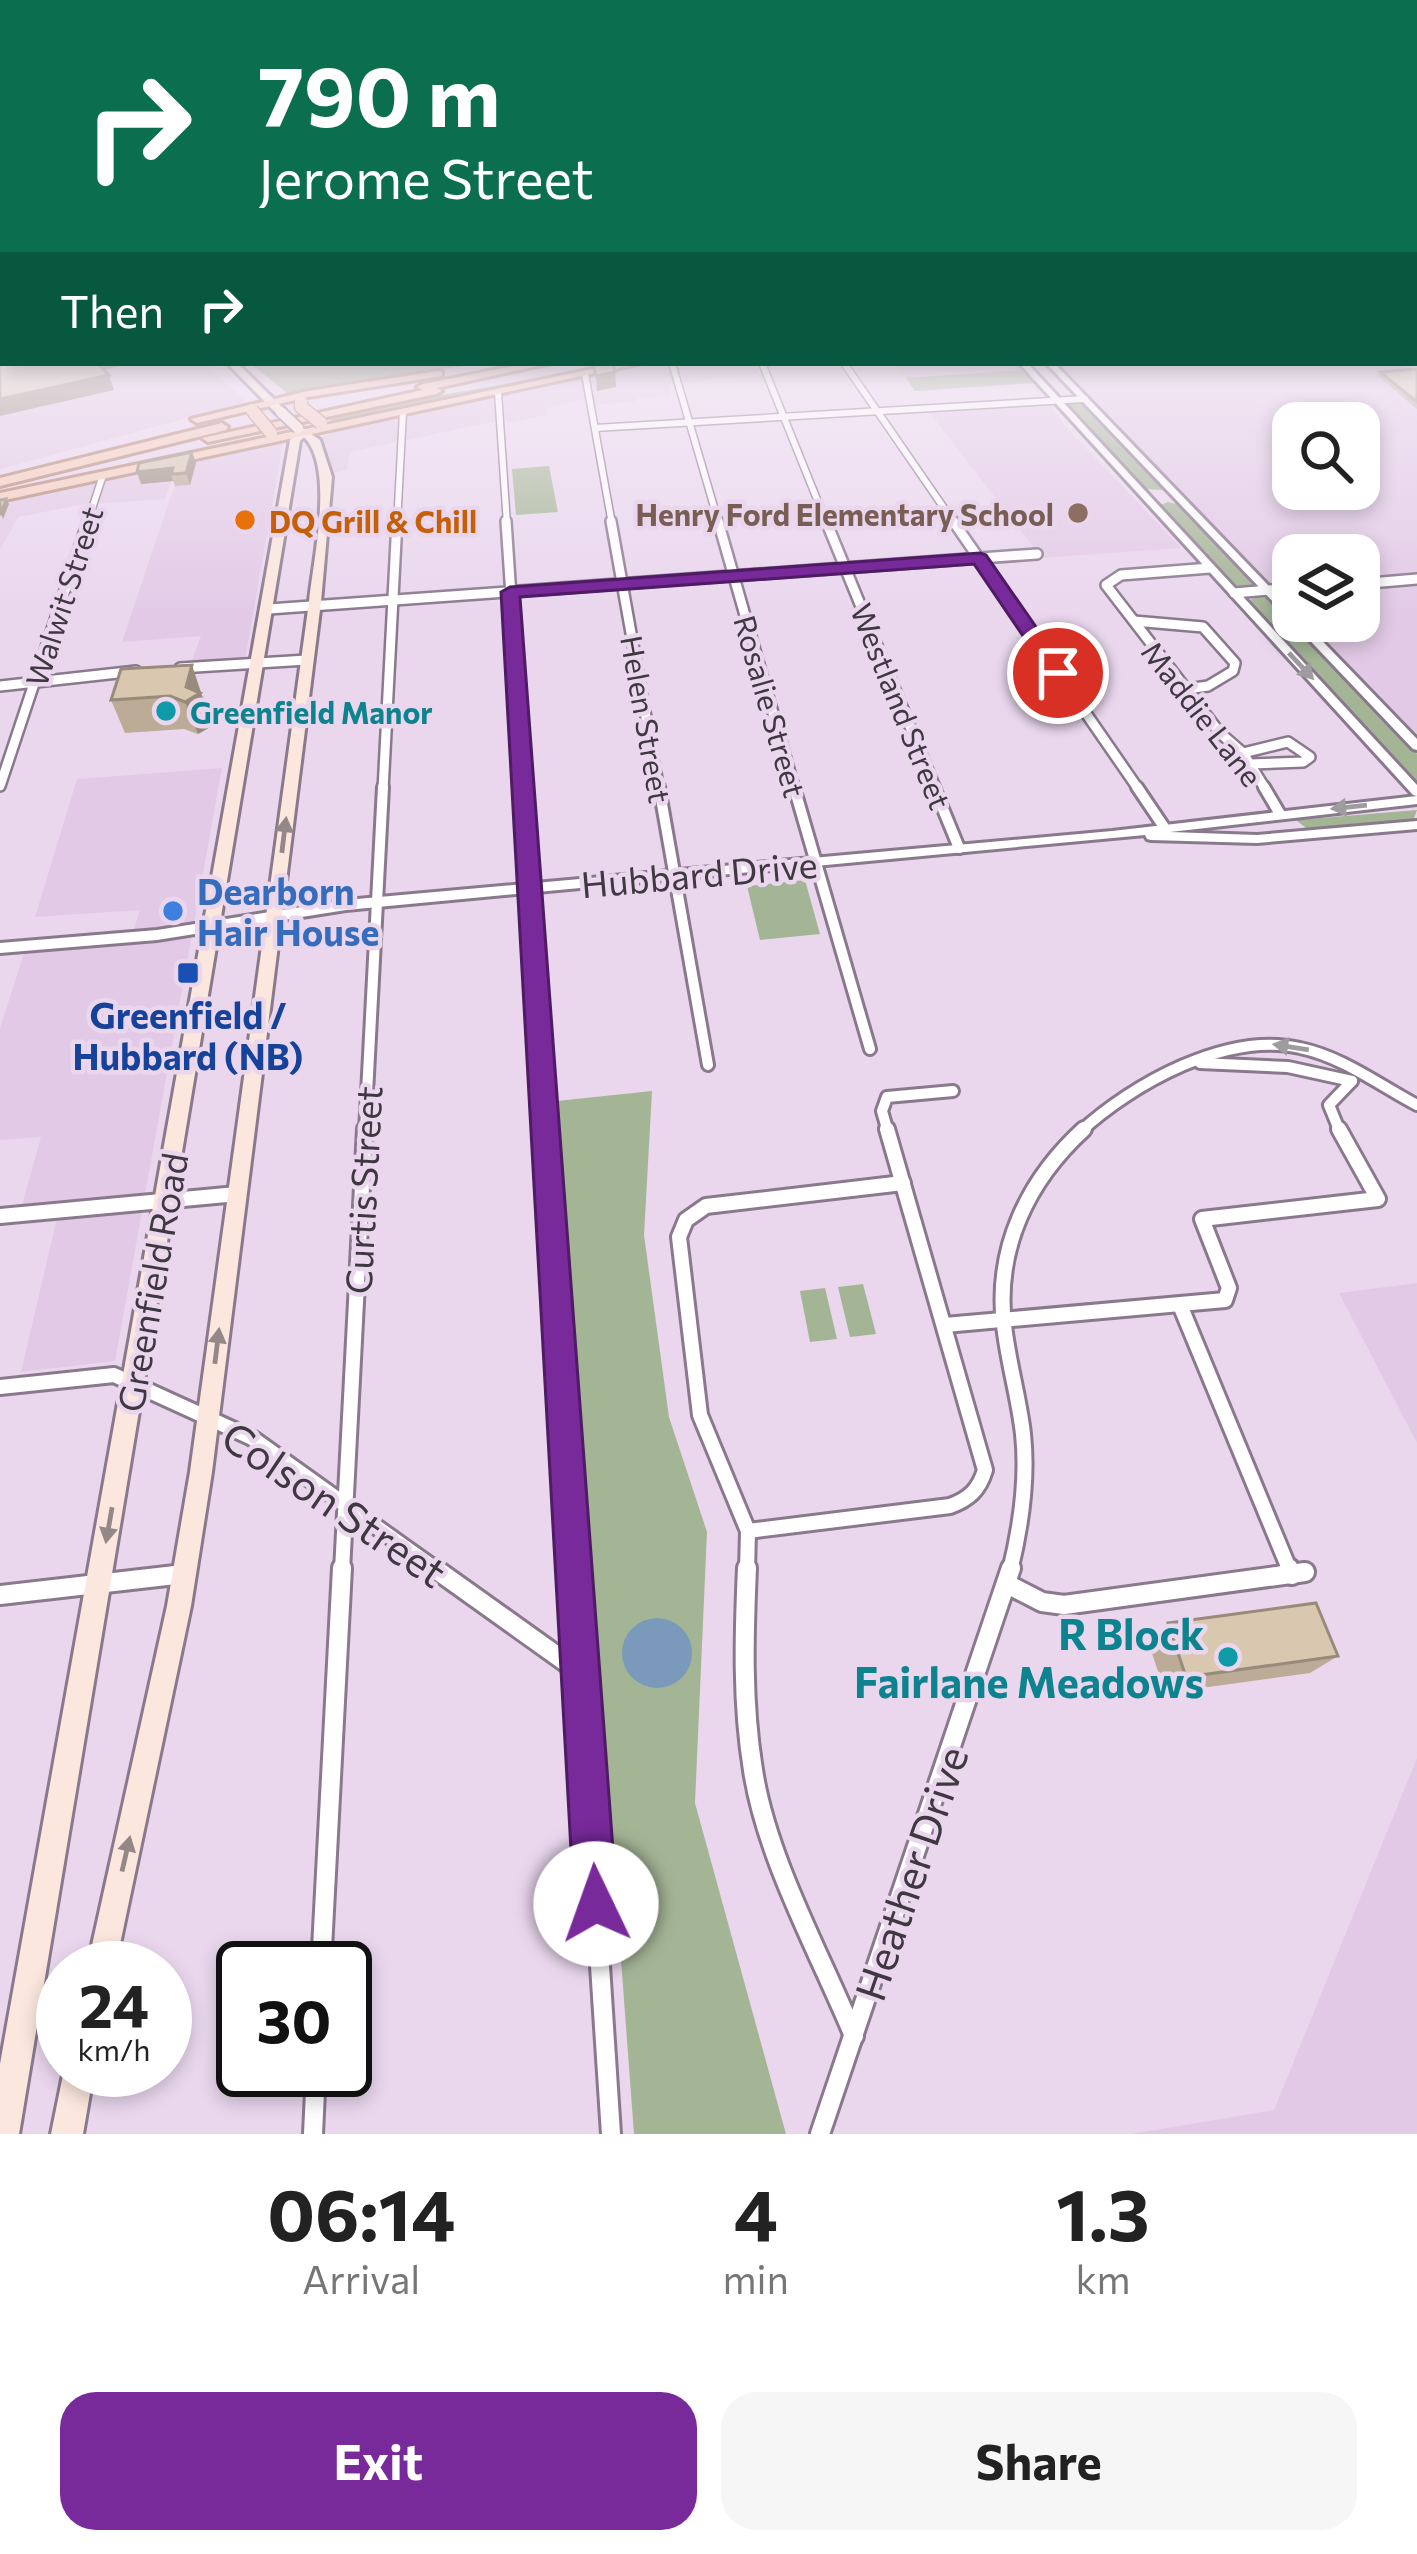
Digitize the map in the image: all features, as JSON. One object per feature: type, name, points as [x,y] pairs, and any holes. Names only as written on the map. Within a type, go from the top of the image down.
[{"type":"main road","points":[[0,486],[226,416]]},
{"type":"main road","points":[[252,416],[267,437]]},
{"type":"main road","points":[[0,486],[275,416]]},
{"type":"main road","points":[[285,416],[315,440],[322,458],[295,457]]},
{"type":"main road","points":[[0,486],[311,416]]},
{"type":"main road","points":[[315,416],[328,424]]},
{"type":"main road","points":[[0,486],[103,475],[381,416]]},
{"type":"main road","name":"Greenfield Road","points":[[3,2134],[300,430]]},
{"type":"main road","name":"Greenfield Road","points":[[107,1941],[184,1574],[208,1418],[328,500],[322,458]]},
{"type":"main road","points":[[67,2134],[75,2097]]},
{"type":"street","name":"Curtis Street","points":[[322,1941],[403,416]]},
{"type":"street","points":[[499,416],[611,2134]]},
{"type":"street","name":"Helen Street","points":[[593,416],[708,1065]]},
{"type":"street","name":"Rosalie Street","points":[[686,416],[870,1048]]},
{"type":"street","points":[[595,428],[806,416]]},
{"type":"street","points":[[881,416],[1163,827]]},
{"type":"street","points":[[1072,416],[1417,796]]},
{"type":"street","points":[[1100,416],[1272,594]]},
{"type":"street","name":"Westland Street","points":[[784,417],[959,848]]},
{"type":"street","name":"Walwit Street","points":[[0,786],[103,475]]},
{"type":"street","points":[[1149,500],[1180,498]]},
{"type":"street","points":[[268,610],[1037,554]]},
{"type":"street","name":"Maddie Lane","points":[[1210,568],[1113,577],[1108,591],[1220,733],[1247,759],[1280,814]]},
{"type":"street","points":[[1380,582],[1417,579]]},
{"type":"street","points":[[1234,593],[1272,590]]},
{"type":"street","points":[[1134,621],[1203,627],[1235,663],[1233,670],[1212,684],[1187,688]]},
{"type":"street","points":[[1317,642],[1417,746]]},
{"type":"street","points":[[168,669],[307,660]]},
{"type":"street","points":[[0,686],[145,670]]},
{"type":"street","points":[[1288,741],[1301,745],[1310,757],[1303,762],[1247,759],[1288,741]]},
{"type":"street","name":"Hubbard Drive","points":[[0,948],[213,927],[378,902],[1112,835],[1417,796]]},
{"type":"street","points":[[1280,814],[1295,836]]},
{"type":"street","points":[[1214,820],[1213,831],[1222,838]]},
{"type":"street","name":"Hubbard Drive","points":[[1112,835],[1295,836],[1417,825]]},
{"type":"street","name":"Heather Drive","points":[[820,2134],[1007,1584],[1024,1466],[1003,1320],[1005,1262],[1024,1201],[1054,1155],[1129,1092],[1160,1075],[1236,1048],[1280,1044],[1343,1063],[1376,1086],[1417,1105]]},
{"type":"street","name":"Heather Drive","points":[[1199,1063],[1288,1067],[1376,1086]]},
{"type":"street","points":[[945,1325],[1228,1297],[1202,1219],[1378,1198],[1329,1105],[1352,1081]]},
{"type":"street","points":[[748,1532],[950,1506],[974,1493],[985,1470],[881,1111],[882,1100],[953,1091]]},
{"type":"street","points":[[855,2037],[776,1850],[753,1774],[743,1671],[748,1532],[700,1415],[679,1253],[686,1220],[706,1206],[903,1183]]},
{"type":"street","points":[[0,1216],[237,1194]]},
{"type":"street","points":[[1007,1584],[1042,1602],[1064,1606],[1298,1574],[1180,1305]]},
{"type":"street","name":"Colson Street","points":[[0,1387],[113,1375],[252,1438],[581,1673]]},
{"type":"street","points":[[0,1595],[184,1574]]},
{"type":"street","points":[[313,2134],[315,2097]]},
{"type":"shaded area","points":[[0,416],[196,416],[0,469]]},
{"type":"shaded area","points":[[400,416],[544,416],[507,423],[506,419],[350,452],[347,470],[333,473],[320,437]]},
{"type":"shaded area","name":"Henry Ford Elementary School","points":[[932,416],[1058,416],[1181,548],[1042,558]]},
{"type":"shaded area","points":[[1107,416],[1272,416],[1272,510],[1380,510],[1380,416],[1417,416],[1417,737],[1325,642],[1380,642],[1380,534],[1272,534],[1272,587]]},
{"type":"shaded area","points":[[283,442],[245,660],[191,663],[201,636],[122,642],[182,463]]},
{"type":"shaded area","points":[[178,463],[165,499],[79,505],[18,517],[0,550],[0,500]]},
{"type":"shaded area","points":[[222,768],[115,1361],[21,1372],[61,1201],[22,1205],[41,1137],[0,1140],[0,1028],[29,938],[134,929],[140,910],[35,917],[77,779]]},
{"type":"shaded area","points":[[1417,1283],[1417,1443],[1339,1293]]},
{"type":"shaded area","points":[[1417,1758],[1417,2134],[1131,2134],[1274,2110]]},
{"type":"green space","points":[[323,416],[372,416],[341,422],[315,417]]},
{"type":"green space","points":[[1075,416],[1095,416],[1163,490],[1142,489]]},
{"type":"green space","points":[[549,466],[558,512],[516,515],[512,469]]},
{"type":"green space","points":[[1180,505],[1255,585],[1233,587],[1158,506]]},
{"type":"green space","points":[[1258,597],[1272,601],[1272,629],[1246,601]]},
{"type":"green space","points":[[1284,642],[1311,642],[1417,754],[1417,786]]},
{"type":"green space","points":[[1417,810],[1413,821],[1310,831],[1296,820]]},
{"type":"green space","points":[[805,880],[820,934],[760,940],[747,886]]},
{"type":"green space","points":[[652,1091],[644,1235],[669,1417],[707,1532],[695,1803],[786,2134],[634,2134],[557,1101]]},
{"type":"green space","points":[[863,1284],[876,1334],[850,1337],[838,1287]]},
{"type":"green space","points":[[825,1288],[837,1339],[810,1342],[800,1291]]},
{"type":"water","points":[[657,1618],[681,1629],[692,1653],[681,1677],[657,1688],[633,1677],[622,1653],[633,1629]]},
{"type":"building","points":[[192,452],[186,473],[171,474],[173,468],[137,472],[139,463]]},
{"type":"building","points":[[192,665],[186,687],[200,693],[185,702],[170,696],[111,700],[121,669]]},
{"type":"building","points":[[1316,1603],[1338,1656],[1186,1677],[1168,1623]]},
{"type":"place","name":"Henry Ford Elementary School","points":[[1078,513]]},
{"type":"place","name":"DQ Grill & Chill","points":[[245,520]]},
{"type":"place","name":"Greenfield Manor","points":[[166,711]]},
{"type":"place","name":"Dearborn Hair House","points":[[173,911]]},
{"type":"place","name":"Greenfield / Hubbard (NB)","points":[[188,973]]},
{"type":"place","name":"R Block Fairlane Meadows","points":[[1228,1657]]},
{"type":"route","points":[[596,1904],[510,592],[980,558],[1058,673]]}]
